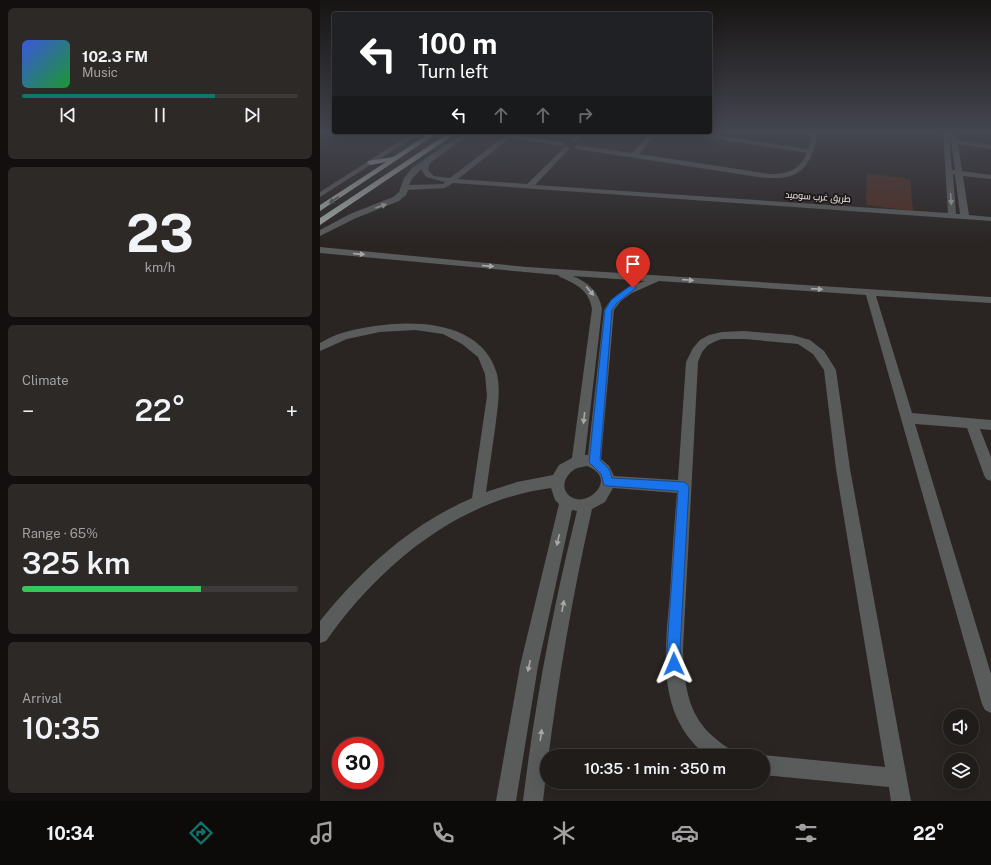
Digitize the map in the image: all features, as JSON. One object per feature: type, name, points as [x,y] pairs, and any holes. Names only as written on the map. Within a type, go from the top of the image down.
[{"type":"highway","points":[[320,209],[381,169]]},
{"type":"highway","points":[[320,222],[399,169]]},
{"type":"street","points":[[320,195],[361,169]]},
{"type":"street","points":[[320,233],[354,216],[393,201],[401,195],[411,174],[417,169]]},
{"type":"street","name":"طريق غرب سوميد","points":[[424,169],[427,175],[435,178],[455,181],[991,219]]},
{"type":"street","points":[[455,181],[470,169]]},
{"type":"street","points":[[528,186],[543,169]]},
{"type":"street","points":[[731,169],[769,176],[785,176],[798,171],[798,169]]},
{"type":"street","points":[[958,169],[965,218]]},
{"type":"street","points":[[952,216],[949,172],[991,177]]},
{"type":"street","name":"طريق غرب سوميد","points":[[404,188],[444,186],[455,181]]},
{"type":"street","points":[[320,250],[556,272],[991,300]]},
{"type":"street","points":[[556,272],[582,283],[593,294],[597,308],[578,461]]},
{"type":"street","points":[[594,462],[609,310],[614,301],[633,288],[663,279]]},
{"type":"street","points":[[870,292],[991,704]]},
{"type":"street","points":[[320,347],[344,336],[380,328],[415,326],[445,331],[466,340],[482,355],[491,374],[493,396],[478,502]]},
{"type":"street","points":[[713,749],[696,734],[680,707],[675,678],[674,649],[692,362],[695,351],[702,343],[714,337],[727,334],[792,339],[806,342],[816,349],[830,370],[843,469],[901,801]]},
{"type":"street","points":[[907,418],[991,425]]},
{"type":"street","points":[[972,424],[991,475]]},
{"type":"street","points":[[578,461],[594,462],[599,464],[606,472],[608,482],[605,491],[601,496],[586,504],[572,504],[566,502],[558,493],[557,481],[562,470],[578,461]]},
{"type":"street","points":[[320,635],[363,583],[403,546],[440,521],[478,502],[515,489],[544,482],[557,481]]},
{"type":"street","points":[[608,482],[684,487]]},
{"type":"street","points":[[506,801],[529,666],[566,502]]},
{"type":"street","points":[[533,801],[553,656],[569,572],[586,504]]},
{"type":"street","points":[[770,766],[898,778]]},
{"type":"shaded area","points":[[867,173],[910,179],[913,211],[866,205]]},
{"type":"route","points":[[633,288],[622,294],[614,301],[609,310],[594,462],[599,464],[606,472],[608,482],[684,487],[674,664]]}]
